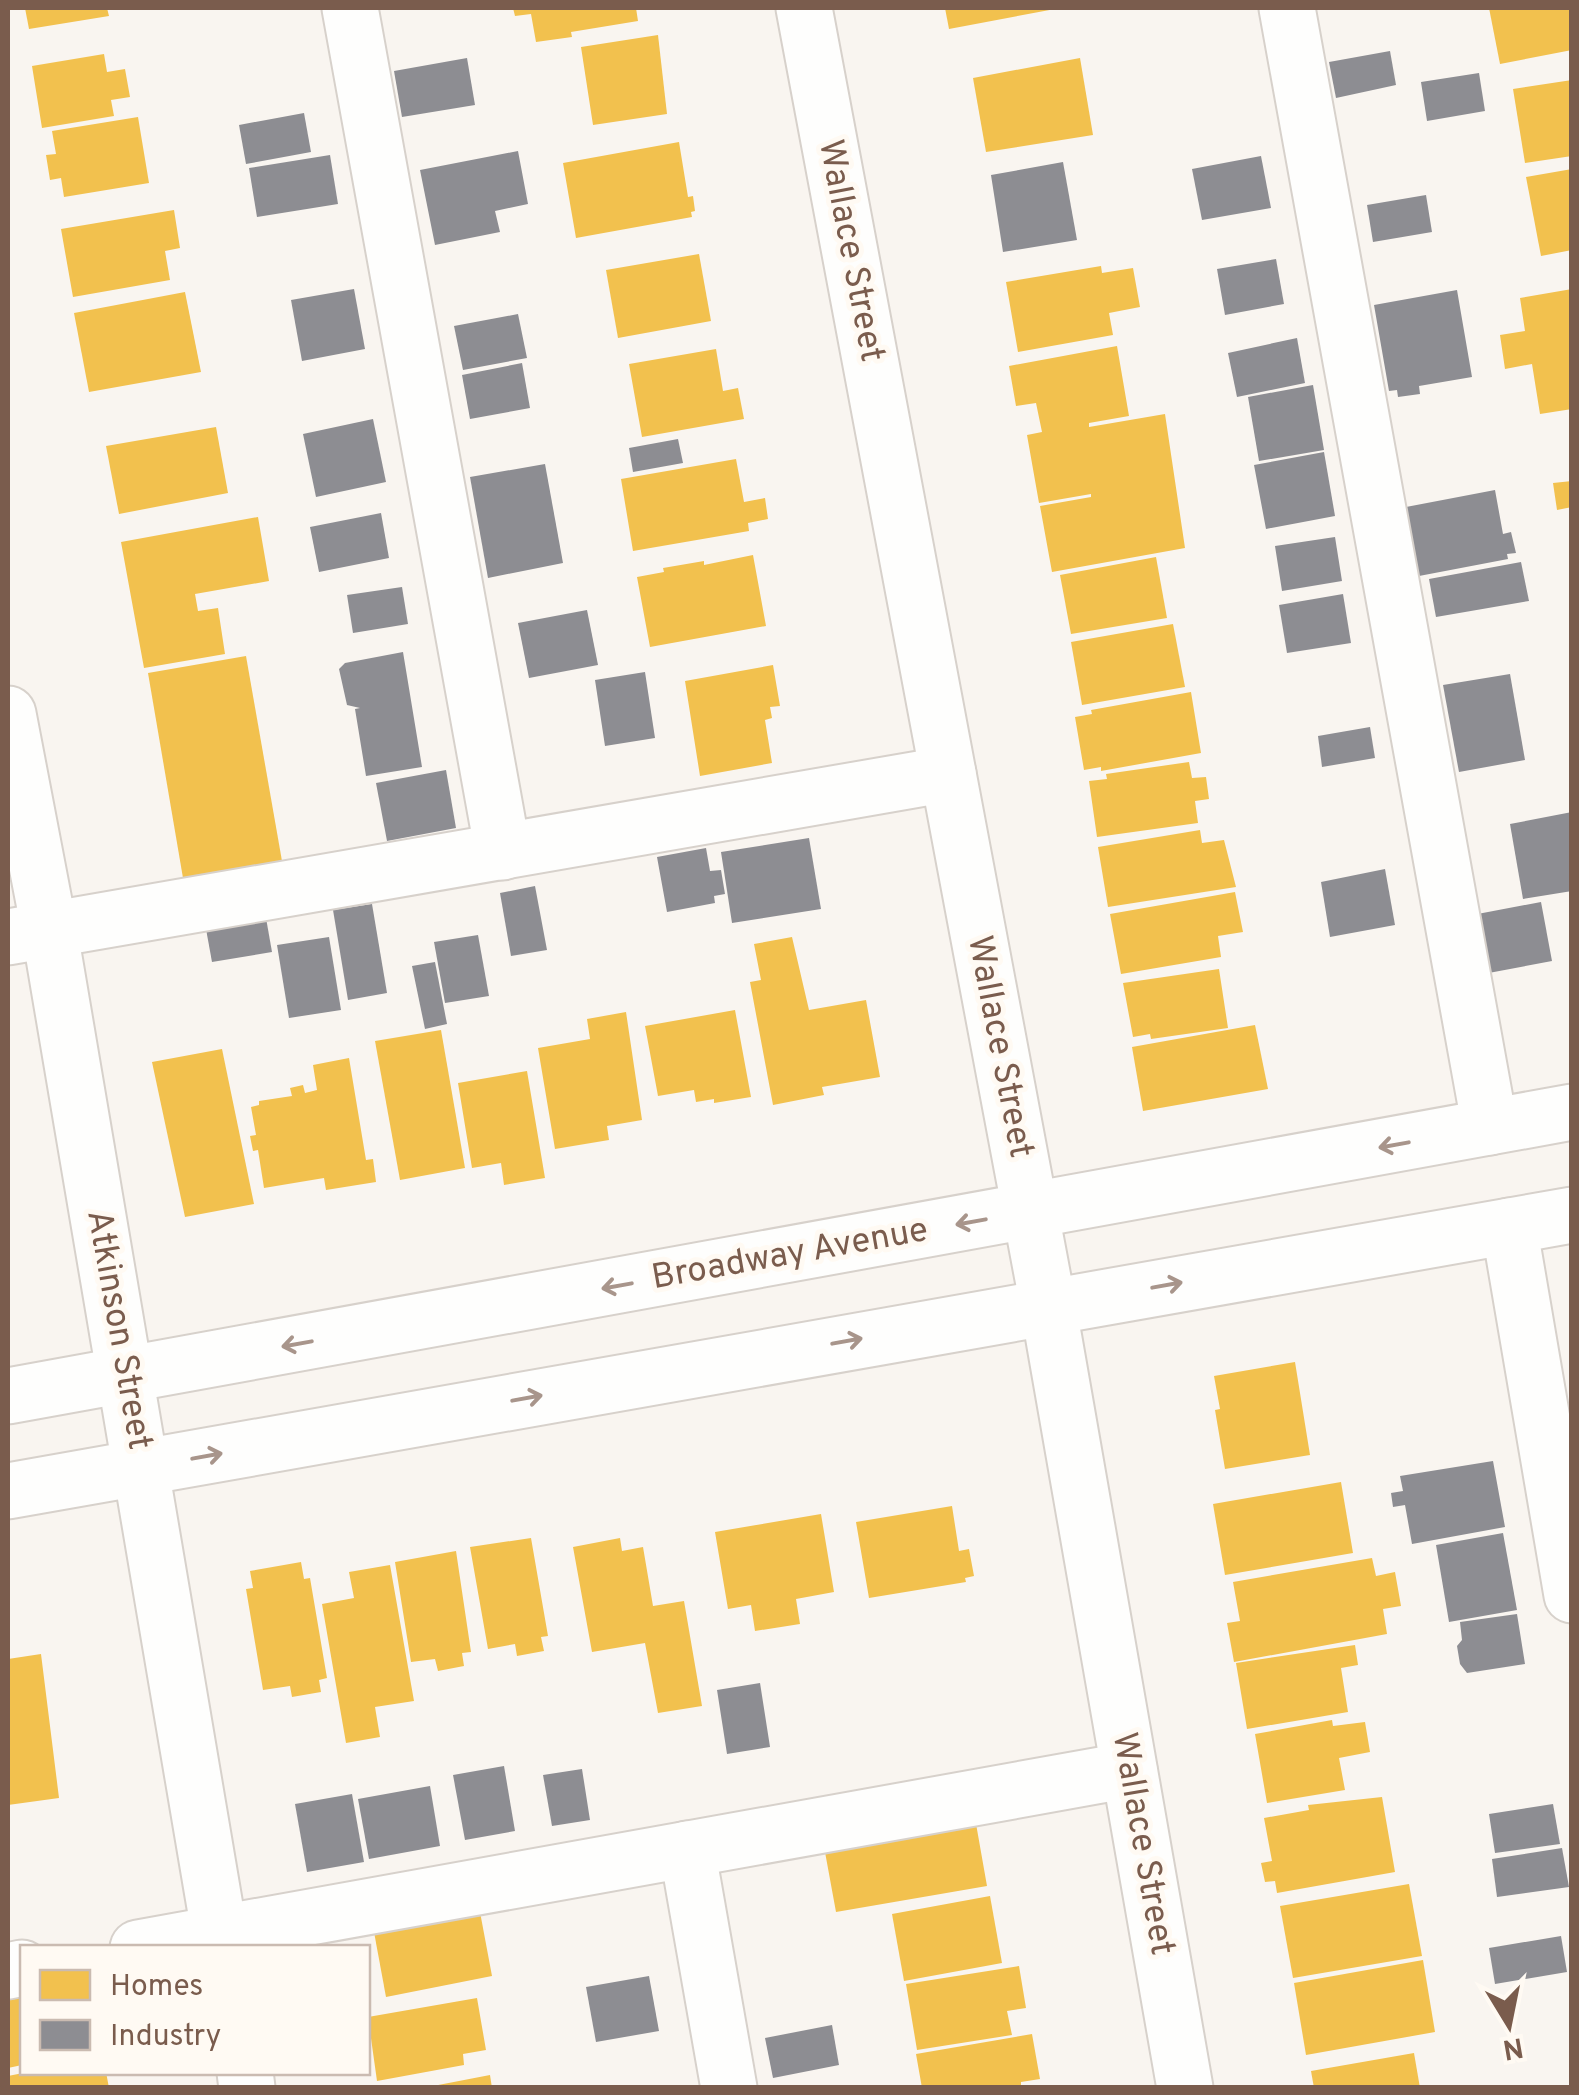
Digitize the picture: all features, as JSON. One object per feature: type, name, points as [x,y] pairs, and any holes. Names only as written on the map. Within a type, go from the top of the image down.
[{"type":"street","points":[[350,8],[504,852]]},
{"type":"street","name":"Wallace Street","points":[[804,8],[1048,1306],[1185,2088]]},
{"type":"street","points":[[1286,8],[1490,1127]]},
{"type":"street","name":"Atkinson Street","points":[[8,714],[28,932],[126,1376],[221,1940]]},
{"type":"street","points":[[28,932],[948,774]]},
{"type":"street","name":"Broadway Avenue","points":[[8,1396],[1572,1112]]},
{"type":"street","points":[[8,1491],[1572,1215]]},
{"type":"street","points":[[1509,1226],[1572,1595]]},
{"type":"street","points":[[169,1945],[221,1940],[687,1849],[1129,1770]]},
{"type":"street","points":[[687,1849],[729,2088]]},
{"type":"building: Homes","points":[[25,8],[107,8],[109,16],[29,29]]},
{"type":"building: Homes","points":[[513,8],[636,8],[638,21],[536,42],[531,14],[515,16]]},
{"type":"building: Homes","points":[[945,8],[1055,8],[1055,9],[949,29]]},
{"type":"building: Homes","points":[[1489,8],[1572,8],[1572,50],[1500,64]]},
{"type":"building: Homes","points":[[658,35],[667,114],[593,125],[581,47]]},
{"type":"building: Homes","points":[[104,54],[107,72],[125,69],[130,97],[111,100],[114,116],[42,128],[32,66]]},
{"type":"building: Homes","points":[[1080,58],[1093,135],[986,152],[973,78]]},
{"type":"building: Homes","points":[[1572,80],[1572,156],[1525,163],[1513,89]]},
{"type":"building: Homes","points":[[138,117],[149,183],[64,197],[61,178],[50,180],[46,155],[56,154],[52,131]]},
{"type":"building: Homes","points":[[679,142],[688,197],[693,196],[692,217],[576,238],[563,163]]},
{"type":"building: Homes","points":[[1572,169],[1572,250],[1541,256],[1526,177]]},
{"type":"building: Homes","points":[[174,210],[180,248],[165,251],[170,280],[73,297],[61,229]]},
{"type":"building: Homes","points":[[699,254],[711,321],[618,338],[606,270]]},
{"type":"building: Homes","points":[[1101,266],[1102,273],[1133,268],[1140,307],[1109,313],[1113,335],[1018,352],[1006,282]]},
{"type":"building: Homes","points":[[1572,289],[1572,409],[1540,414],[1532,364],[1505,369],[1500,335],[1525,331],[1520,298]]},
{"type":"building: Homes","points":[[185,292],[201,372],[89,392],[74,313]]},
{"type":"building: Homes","points":[[1117,346],[1129,416],[1089,423],[1089,427],[1165,414],[1185,548],[1052,572],[1040,506],[1091,494],[1039,503],[1027,435],[1042,432],[1036,403],[1016,406],[1009,366]]},
{"type":"building: Homes","points":[[716,349],[723,391],[738,388],[744,419],[642,437],[629,364]]},
{"type":"building: Homes","points":[[216,427],[228,493],[119,514],[106,446]]},
{"type":"building: Homes","points":[[736,459],[744,502],[765,498],[768,519],[748,523],[749,531],[633,551],[621,479]]},
{"type":"building: Homes","points":[[1572,481],[1572,507],[1557,510],[1553,483]]},
{"type":"building: Homes","points":[[258,517],[269,581],[195,594],[198,611],[218,608],[225,654],[144,668],[121,542]]},
{"type":"building: Homes","points":[[753,555],[766,626],[650,647],[637,577],[664,572],[663,568]]},
{"type":"building: Homes","points":[[1156,557],[1167,618],[1071,634],[1060,575]]},
{"type":"building: Homes","points":[[1173,624],[1185,687],[1082,705],[1071,642]]},
{"type":"building: Homes","points":[[246,656],[282,861],[183,878],[148,673]]},
{"type":"building: Homes","points":[[773,665],[780,706],[770,707],[772,718],[765,720],[772,763],[700,776],[685,681]]},
{"type":"building: Homes","points":[[1191,692],[1201,753],[1101,771],[1101,767],[1084,770],[1075,717],[1092,714],[1091,710]]},
{"type":"building: Homes","points":[[1189,762],[1192,778],[1206,777],[1209,799],[1195,801],[1198,823],[1097,837],[1089,781],[1107,779],[1106,774]]},
{"type":"building: Homes","points":[[1200,830],[1202,843],[1224,840],[1236,887],[1108,907],[1098,847]]},
{"type":"building: Homes","points":[[1235,892],[1243,932],[1218,936],[1221,957],[1121,974],[1110,914]]},
{"type":"building: Homes","points":[[792,937],[809,1010],[866,1000],[880,1077],[822,1087],[824,1095],[773,1105],[750,982],[761,980],[754,944]]},
{"type":"building: Homes","points":[[1219,969],[1228,1028],[1151,1039],[1150,1034],[1133,1037],[1123,983]]},
{"type":"building: Homes","points":[[735,1010],[751,1097],[714,1103],[714,1099],[696,1102],[694,1090],[658,1096],[645,1026]]},
{"type":"building: Homes","points":[[626,1012],[642,1120],[607,1126],[609,1140],[555,1149],[538,1048],[590,1039],[587,1019]]},
{"type":"building: Homes","points":[[1255,1025],[1268,1089],[1143,1111],[1132,1047]]},
{"type":"building: Homes","points":[[441,1030],[465,1168],[400,1180],[375,1041]]},
{"type":"building: Homes","points":[[222,1049],[254,1204],[185,1217],[152,1062]]},
{"type":"building: Homes","points":[[349,1058],[366,1160],[373,1159],[376,1182],[326,1190],[324,1178],[264,1188],[258,1150],[253,1151],[250,1136],[256,1135],[251,1107],[259,1105],[259,1101],[292,1096],[290,1088],[303,1085],[305,1093],[317,1090],[313,1065]]},
{"type":"building: Homes","points":[[527,1071],[545,1178],[504,1185],[501,1163],[472,1168],[458,1083]]},
{"type":"building: Homes","points":[[1295,1362],[1310,1455],[1225,1469],[1215,1410],[1220,1409],[1214,1376]]},
{"type":"building: Homes","points":[[1341,1482],[1353,1553],[1225,1575],[1213,1504]]},
{"type":"building: Homes","points":[[952,1506],[959,1551],[969,1549],[974,1576],[965,1578],[966,1582],[869,1598],[856,1522]]},
{"type":"building: Homes","points":[[821,1514],[834,1592],[796,1599],[800,1624],[755,1631],[751,1605],[728,1609],[715,1532]]},
{"type":"building: Homes","points":[[531,1538],[548,1636],[541,1637],[544,1651],[517,1656],[515,1644],[488,1649],[470,1547]]},
{"type":"building: Homes","points":[[620,1538],[622,1551],[643,1547],[653,1606],[684,1601],[702,1706],[658,1713],[645,1643],[592,1652],[573,1547]]},
{"type":"building: Homes","points":[[456,1551],[471,1652],[462,1653],[464,1666],[438,1671],[435,1659],[411,1662],[395,1562]]},
{"type":"building: Homes","points":[[1372,1558],[1376,1576],[1395,1572],[1401,1606],[1383,1609],[1387,1634],[1234,1662],[1227,1623],[1240,1621],[1233,1582]]},
{"type":"building: Homes","points":[[301,1562],[304,1579],[310,1578],[327,1678],[319,1680],[321,1692],[292,1697],[290,1686],[263,1690],[246,1589],[253,1588],[250,1571]]},
{"type":"building: Homes","points":[[390,1565],[414,1701],[375,1707],[380,1737],[346,1743],[322,1604],[354,1598],[349,1572]]},
{"type":"building: Homes","points":[[1355,1645],[1358,1665],[1341,1668],[1348,1712],[1247,1729],[1236,1663]]},
{"type":"building: Homes","points":[[41,1654],[59,1798],[8,1805],[8,1659]]},
{"type":"building: Homes","points":[[1332,1720],[1333,1726],[1365,1722],[1370,1752],[1339,1758],[1345,1790],[1267,1803],[1255,1734]]},
{"type":"building: Homes","points":[[1382,1797],[1395,1872],[1277,1893],[1275,1881],[1265,1882],[1261,1863],[1272,1861],[1264,1818],[1309,1810],[1308,1805]]},
{"type":"building: Homes","points":[[975,1818],[987,1886],[836,1912],[825,1852],[879,1843],[878,1836]]},
{"type":"building: Homes","points":[[1409,1884],[1422,1956],[1293,1978],[1280,1906]]},
{"type":"building: Homes","points":[[990,1896],[1002,1963],[904,1981],[892,1914]]},
{"type":"building: Homes","points":[[480,1912],[492,1976],[386,1997],[374,1932]]},
{"type":"building: Homes","points":[[1423,1960],[1435,2032],[1306,2055],[1294,1983]]},
{"type":"building: Homes","points":[[1019,1966],[1026,2008],[1007,2011],[1012,2035],[917,2050],[906,1984]]},
{"type":"building: Homes","points":[[20,1990],[20,2065],[8,2068],[8,1993]]},
{"type":"building: Homes","points":[[477,1998],[486,2050],[463,2054],[464,2065],[377,2081],[370,2017]]},
{"type":"building: Homes","points":[[1032,2034],[1040,2079],[1021,2082],[1021,2088],[922,2088],[916,2054]]},
{"type":"building: Homes","points":[[1414,2053],[1420,2088],[1314,2088],[1311,2071]]},
{"type":"building: Homes","points":[[107,2075],[109,2088],[8,2088],[8,2076]]},
{"type":"building: Homes","points":[[490,2075],[492,2088],[433,2088],[433,2086]]},
{"type":"building: Industry","points":[[1390,51],[1396,85],[1336,98],[1329,62]]},
{"type":"building: Industry","points":[[467,58],[475,105],[402,117],[394,71]]},
{"type":"building: Industry","points":[[1479,73],[1485,111],[1427,121],[1421,82]]},
{"type":"building: Industry","points":[[304,113],[311,152],[246,164],[239,125]]},
{"type":"building: Industry","points":[[518,151],[528,204],[495,211],[500,232],[435,245],[420,170]]},
{"type":"building: Industry","points":[[330,155],[338,204],[257,217],[249,168]]},
{"type":"building: Industry","points":[[1261,156],[1271,208],[1202,220],[1192,169]]},
{"type":"building: Industry","points":[[1063,162],[1077,240],[1003,252],[991,175]]},
{"type":"building: Industry","points":[[1426,195],[1432,232],[1373,242],[1367,205]]},
{"type":"building: Industry","points":[[1276,259],[1284,304],[1225,315],[1217,269]]},
{"type":"building: Industry","points":[[354,289],[365,349],[302,361],[291,300]]},
{"type":"building: Industry","points":[[1457,290],[1472,377],[1419,386],[1420,394],[1398,397],[1397,390],[1389,391],[1374,305]]},
{"type":"building: Industry","points":[[518,314],[527,358],[463,370],[454,326]]},
{"type":"building: Industry","points":[[1297,338],[1305,383],[1237,397],[1228,353]]},
{"type":"building: Industry","points":[[522,363],[530,408],[470,419],[462,375]]},
{"type":"building: Industry","points":[[1313,385],[1324,450],[1259,461],[1248,397]]},
{"type":"building: Industry","points":[[373,419],[386,482],[316,497],[303,434]]},
{"type":"building: Industry","points":[[678,439],[683,463],[633,472],[629,448]]},
{"type":"building: Industry","points":[[1324,452],[1335,516],[1266,529],[1254,465]]},
{"type":"building: Industry","points":[[545,464],[563,563],[488,578],[470,477]]},
{"type":"building: Industry","points":[[1495,490],[1503,534],[1511,532],[1516,553],[1507,554],[1508,559],[1419,576],[1406,507]]},
{"type":"building: Industry","points":[[381,513],[389,558],[319,572],[310,527]]},
{"type":"building: Industry","points":[[1335,537],[1342,581],[1282,591],[1275,546]]},
{"type":"building: Industry","points":[[1521,562],[1529,601],[1436,617],[1429,579]]},
{"type":"building: Industry","points":[[402,587],[408,624],[353,633],[347,595]]},
{"type":"building: Industry","points":[[1343,594],[1351,643],[1287,653],[1279,605]]},
{"type":"building: Industry","points":[[587,610],[598,665],[529,678],[518,623]]},
{"type":"building: Industry","points":[[403,652],[422,767],[366,776],[355,709],[360,708],[347,705],[339,669],[345,663]]},
{"type":"building: Industry","points":[[645,672],[655,738],[605,746],[595,680]]},
{"type":"building: Industry","points":[[1510,674],[1525,760],[1459,772],[1443,685]]},
{"type":"building: Industry","points":[[1370,727],[1375,758],[1322,767],[1318,736]]},
{"type":"building: Industry","points":[[446,770],[456,828],[387,841],[376,783]]},
{"type":"building: Industry","points":[[1572,812],[1572,891],[1523,899],[1510,824]]},
{"type":"building: Industry","points":[[809,838],[821,909],[732,923],[721,852]]},
{"type":"building: Industry","points":[[706,848],[710,871],[721,870],[725,894],[714,896],[715,903],[667,912],[657,857]]},
{"type":"building: Industry","points":[[1385,869],[1395,925],[1330,937],[1321,882]]},
{"type":"building: Industry","points":[[535,886],[547,950],[511,956],[500,893]]},
{"type":"building: Industry","points":[[1541,902],[1552,961],[1478,975],[1467,916]]},
{"type":"building: Industry","points":[[372,904],[387,993],[348,1000],[333,910]]},
{"type":"building: Industry","points":[[266,918],[272,952],[212,962],[206,929]]},
{"type":"building: Industry","points":[[478,935],[489,996],[445,1003],[434,942]]},
{"type":"building: Industry","points":[[329,937],[341,1010],[289,1018],[277,945]]},
{"type":"building: Industry","points":[[435,962],[447,1024],[425,1029],[412,966]]},
{"type":"building: Industry","points":[[1493,1461],[1505,1527],[1412,1544],[1405,1505],[1393,1507],[1391,1493],[1403,1491],[1400,1476]]},
{"type":"building: Industry","points":[[1503,1533],[1517,1610],[1449,1622],[1436,1545]]},
{"type":"building: Industry","points":[[1517,1614],[1525,1664],[1467,1673],[1460,1664],[1457,1646],[1462,1640],[1460,1622]]},
{"type":"building: Industry","points":[[760,1683],[770,1747],[727,1754],[717,1690]]},
{"type":"building: Industry","points":[[504,1766],[515,1831],[465,1840],[453,1775]]},
{"type":"building: Industry","points":[[582,1769],[590,1820],[552,1826],[543,1775]]},
{"type":"building: Industry","points":[[430,1786],[440,1846],[369,1859],[358,1799]]},
{"type":"building: Industry","points":[[352,1794],[364,1862],[307,1872],[295,1804]]},
{"type":"building: Industry","points":[[1553,1804],[1560,1844],[1495,1853],[1489,1814]]},
{"type":"building: Industry","points":[[1562,1848],[1569,1887],[1497,1897],[1492,1859]]},
{"type":"building: Industry","points":[[1561,1936],[1567,1972],[1495,1984],[1489,1948]]},
{"type":"building: Industry","points":[[649,1976],[659,2031],[596,2042],[586,1987]]},
{"type":"building: Industry","points":[[832,2025],[839,2065],[773,2078],[765,2038]]}]
